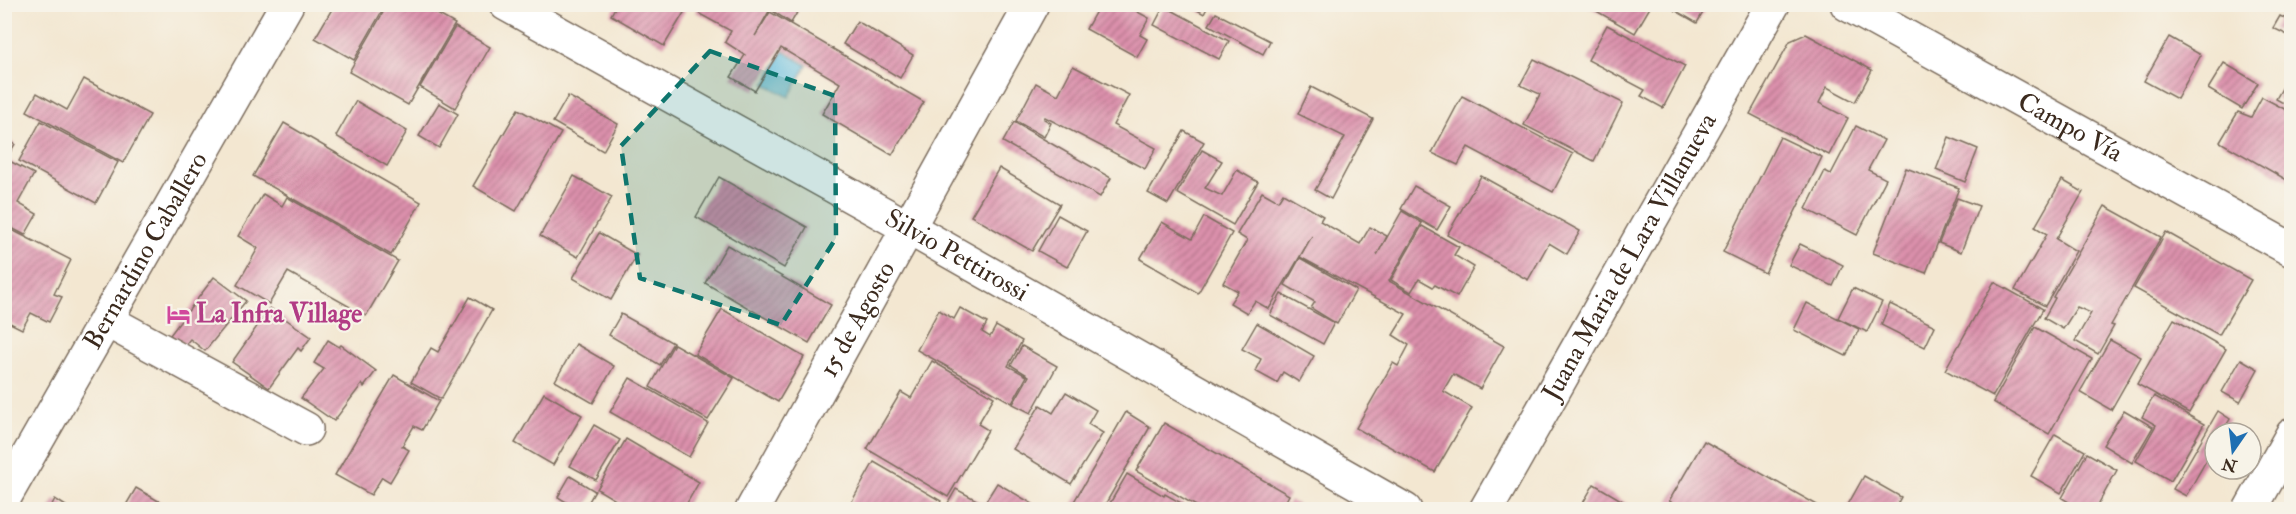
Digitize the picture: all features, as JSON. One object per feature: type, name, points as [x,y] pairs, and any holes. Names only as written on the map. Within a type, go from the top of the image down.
[{"type":"street","name":"Bernardino Caballero","points":[[8,481],[106,320],[287,4]]},
{"type":"street","name":"Silvio Pettirossi","points":[[506,4],[908,227],[1405,510]]},
{"type":"street","name":"15 de Agosto","points":[[753,510],[1032,4]]},
{"type":"street","name":"Juana Maria de Lara Villanueva","points":[[1486,510],[1773,4]]},
{"type":"street","name":"Campo Vía","points":[[1847,4],[2292,250]]},
{"type":"street","points":[[106,320],[306,429]]},
{"type":"street","points":[[2250,510],[2292,435]]},
{"type":"highlighted area","points":[[710,51],[835,96],[836,238],[781,325],[640,278],[621,146]]},
{"type":"water","points":[[783,51],[807,65],[789,97],[765,84]]},
{"type":"building","points":[[335,4],[386,4],[354,60],[315,38]]},
{"type":"building","points":[[388,4],[420,4],[455,24],[408,105],[349,72]]},
{"type":"building","points":[[617,4],[674,4],[685,11],[664,46],[611,15]]},
{"type":"building","points":[[700,4],[773,4],[755,36],[770,12],[924,102],[892,155],[822,114],[840,83],[781,48],[755,91],[731,77],[745,55],[725,42],[731,31],[696,12]]},
{"type":"building","points":[[774,4],[802,4],[791,23],[771,10]]},
{"type":"building","points":[[1100,4],[1123,4],[1149,18],[1140,35],[1147,39],[1137,57],[1086,29]]},
{"type":"building","points":[[1187,4],[1209,4],[1204,14]]},
{"type":"building","points":[[1584,4],[1652,4],[1635,33]]},
{"type":"building","points":[[1664,4],[1708,4],[1697,23]]},
{"type":"building","points":[[1164,6],[1229,41],[1219,59],[1154,25]]},
{"type":"building","points":[[1216,13],[1270,41],[1263,54],[1209,25]]},
{"type":"building","points":[[2280,16],[2292,22],[2292,37],[2273,28]]},
{"type":"building","points":[[857,21],[913,55],[900,78],[843,44]]},
{"type":"building","points":[[1607,25],[1685,66],[1663,108],[1641,96],[1645,90],[1588,60]]},
{"type":"building","points":[[455,27],[490,47],[455,108],[420,87]]},
{"type":"building","points":[[1806,34],[1872,70],[1855,102],[1827,87],[1819,103],[1848,118],[1829,155],[1750,114],[1790,41]]},
{"type":"building","points":[[2169,37],[2201,55],[2177,99],[2144,81]]},
{"type":"building","points":[[1534,59],[1623,103],[1594,161],[1524,125],[1540,94],[1520,85]]},
{"type":"building","points":[[2224,63],[2258,83],[2242,109],[2208,89]]},
{"type":"building","points":[[1073,66],[1129,95],[1113,125],[1156,148],[1145,169],[1045,117],[1044,119],[1051,123],[1044,137],[1016,121],[1036,83],[1058,95]]},
{"type":"building","points":[[2292,71],[2292,108],[2276,99]]},
{"type":"building","points":[[84,79],[150,115],[123,163],[27,111],[37,93],[67,110]]},
{"type":"building","points":[[1311,87],[1373,119],[1331,199],[1315,190],[1345,137],[1298,114]]},
{"type":"building","points":[[568,96],[618,124],[603,151],[553,122]]},
{"type":"building","points":[[1462,96],[1573,154],[1553,192],[1468,147],[1458,165],[1432,153]]},
{"type":"building","points":[[2262,97],[2292,113],[2292,183],[2220,142],[2238,112],[2251,117]]},
{"type":"building","points":[[356,101],[407,131],[387,166],[336,136]]},
{"type":"building","points":[[439,103],[458,114],[439,148],[419,136]]},
{"type":"building","points":[[518,109],[561,133],[516,211],[473,186]]},
{"type":"building","points":[[41,121],[118,162],[96,203],[19,161]]},
{"type":"building","points":[[1014,122],[1111,178],[1100,197],[1003,142]]},
{"type":"building","points":[[284,123],[421,202],[391,255],[253,176]]},
{"type":"building","points":[[1856,126],[1884,140],[1868,170],[1886,179],[1857,235],[1806,209],[1825,171],[1831,174]]},
{"type":"building","points":[[1184,131],[1204,142],[1168,204],[1148,193]]},
{"type":"building","points":[[1780,137],[1822,157],[1765,273],[1723,252]]},
{"type":"building","points":[[1949,137],[1978,149],[1965,182],[1936,170]]},
{"type":"building","points":[[4,138],[15,144],[8,156],[4,155]]},
{"type":"building","points":[[1202,150],[1222,161],[1205,188],[1222,196],[1237,170],[1258,182],[1233,225],[1177,193]]},
{"type":"building","points":[[4,158],[34,174],[18,203],[37,214],[25,235],[4,224]]},
{"type":"building","points":[[999,168],[1060,204],[1032,251],[971,216]]},
{"type":"building","points":[[1906,168],[1959,188],[1926,273],[1873,253]]},
{"type":"building","points":[[574,176],[612,197],[578,257],[540,236]]},
{"type":"building","points":[[1481,176],[1580,231],[1567,254],[1549,243],[1528,280],[1447,235]]},
{"type":"building","points":[[719,177],[807,227],[784,268],[696,217]]},
{"type":"building","points":[[2062,180],[2083,192],[2056,239],[2076,251],[2045,306],[2015,290],[2047,234],[2035,227]]},
{"type":"building","points":[[1414,186],[1451,206],[1437,230],[1401,209]]},
{"type":"building","points":[[1262,192],[1278,201],[1283,193],[1323,216],[1320,221],[1360,244],[1370,227],[1387,236],[1377,255],[1402,211],[1422,223],[1389,281],[1504,346],[1480,389],[1453,374],[1443,391],[1472,408],[1435,472],[1356,428],[1393,363],[1398,366],[1409,345],[1393,335],[1406,314],[1300,257],[1312,236],[1269,309],[1255,301],[1247,313],[1230,303],[1238,291],[1223,283],[1247,240],[1237,234]]},
{"type":"building","points":[[263,194],[282,206],[287,197],[398,261],[366,316],[288,272],[269,304],[237,285],[258,248],[238,236]]},
{"type":"building","points":[[1957,198],[1979,206],[1961,252],[1939,243]]},
{"type":"building","points":[[2105,206],[2161,237],[2111,325],[2114,326],[2098,354],[2075,341],[2091,313],[2077,307],[2063,329],[2044,318],[2055,298],[2053,297]]},
{"type":"building","points":[[1058,215],[1087,231],[1067,267],[1038,251]]},
{"type":"building","points":[[1204,217],[1232,233],[1198,293],[1140,259],[1162,222],[1192,239]]},
{"type":"building","points":[[4,226],[71,260],[54,294],[62,297],[49,322],[31,313],[22,329],[4,320]]},
{"type":"building","points":[[1422,226],[1459,247],[1454,255],[1474,267],[1457,297],[1419,279],[1411,292],[1391,280]]},
{"type":"building","points":[[2166,232],[2251,280],[2219,335],[2134,288]]},
{"type":"building","points":[[599,233],[637,255],[611,300],[573,278]]},
{"type":"building","points":[[1800,244],[1843,265],[1833,286],[1789,265]]},
{"type":"building","points":[[727,245],[831,305],[809,343],[705,283]]},
{"type":"building","points":[[1300,258],[1356,290],[1337,324],[1311,308],[1315,302],[1285,285]]},
{"type":"building","points":[[214,277],[246,301],[205,351],[190,339],[185,345],[170,335]]},
{"type":"building","points":[[1994,282],[2043,309],[1993,396],[1945,370]]},
{"type":"building","points":[[1853,288],[1882,302],[1867,332],[1838,318]]},
{"type":"building","points":[[1281,294],[1334,323],[1323,344],[1270,315]]},
{"type":"building","points":[[470,297],[492,310],[441,399],[411,382],[431,348],[438,352]]},
{"type":"building","points":[[1807,303],[1859,329],[1846,356],[1794,330]]},
{"type":"building","points":[[1890,304],[1935,326],[1925,347],[1881,325]]},
{"type":"building","points":[[270,308],[311,337],[301,351],[298,348],[269,388],[232,362]]},
{"type":"building","points":[[960,308],[987,323],[982,332],[990,337],[996,326],[1022,341],[1008,366],[1027,376],[1012,403],[917,350],[939,310],[954,319]]},
{"type":"building","points":[[722,309],[804,357],[778,402],[695,354]]},
{"type":"building","points":[[621,314],[673,343],[660,365],[609,335]]},
{"type":"building","points":[[2174,319],[2226,349],[2189,413],[2137,384]]},
{"type":"building","points":[[1257,323],[1314,356],[1299,382],[1283,372],[1277,383],[1255,371],[1261,359],[1242,349]]},
{"type":"building","points":[[2035,327],[2092,359],[2049,434],[1993,402]]},
{"type":"building","points":[[328,340],[339,347],[341,345],[376,371],[364,387],[362,384],[334,421],[301,398],[324,369],[314,363]]},
{"type":"building","points":[[2110,340],[2141,357],[2111,410],[2080,392]]},
{"type":"building","points":[[576,344],[614,366],[593,403],[555,381]]},
{"type":"building","points":[[674,344],[734,378],[708,420],[650,387]]},
{"type":"building","points":[[1022,346],[1057,366],[1031,413],[1013,404],[1029,376],[1011,365]]},
{"type":"building","points":[[2241,359],[2258,369],[2240,402],[2222,392]]},
{"type":"building","points":[[932,361],[994,397],[978,424],[988,430],[948,497],[867,449],[901,392],[911,398]]},
{"type":"building","points":[[394,375],[439,401],[422,430],[414,426],[402,446],[409,450],[390,482],[382,477],[371,495],[335,475]]},
{"type":"building","points":[[630,378],[708,423],[689,457],[610,412]]},
{"type":"building","points":[[1066,392],[1096,410],[1088,424],[1103,433],[1071,484],[1013,449],[1040,405],[1053,413]]},
{"type":"building","points":[[544,393],[582,415],[553,465],[515,443]]},
{"type":"building","points":[[2154,396],[2203,423],[2171,481],[2136,461],[2156,425],[2142,417]]},
{"type":"building","points":[[2124,410],[2153,427],[2132,463],[2103,445]]},
{"type":"building","points":[[2218,411],[2230,419],[2229,421],[2212,421]]},
{"type":"building","points":[[1126,412],[1150,427],[1102,510],[1069,510]]},
{"type":"building","points":[[1164,423],[1289,495],[1281,510],[1203,510],[1136,471]]},
{"type":"building","points":[[594,425],[620,440],[596,480],[570,466]]},
{"type":"building","points":[[2055,434],[2085,451],[2061,493],[2031,476]]},
{"type":"building","points":[[2203,437],[2203,466],[2186,496],[2173,489]]},
{"type":"building","points":[[626,439],[699,482],[683,510],[632,510],[597,489]]},
{"type":"building","points":[[1704,441],[1826,510],[1685,510],[1669,501]]},
{"type":"building","points":[[2087,453],[2117,470],[2095,510],[2082,510],[2062,498]]},
{"type":"building","points":[[874,462],[941,501],[936,510],[847,510]]},
{"type":"building","points":[[1127,474],[1164,496],[1165,494],[1190,508],[1106,510]]},
{"type":"building","points":[[570,476],[595,491],[584,510],[579,510],[558,497]]},
{"type":"building","points":[[1864,476],[1901,497],[1894,510],[1845,510]]},
{"type":"building","points":[[997,483],[1043,510],[944,510],[956,489],[984,504]]},
{"type":"building","points":[[1594,484],[1638,510],[1579,510]]},
{"type":"building","points":[[136,488],[174,510],[123,510]]},
{"type":"building","points":[[55,499],[72,510],[49,510]]},
{"type":"building","points":[[1290,500],[1306,510],[1284,510]]},
{"type":"place","name":"La Infra Village","points":[[178,314]]}]
